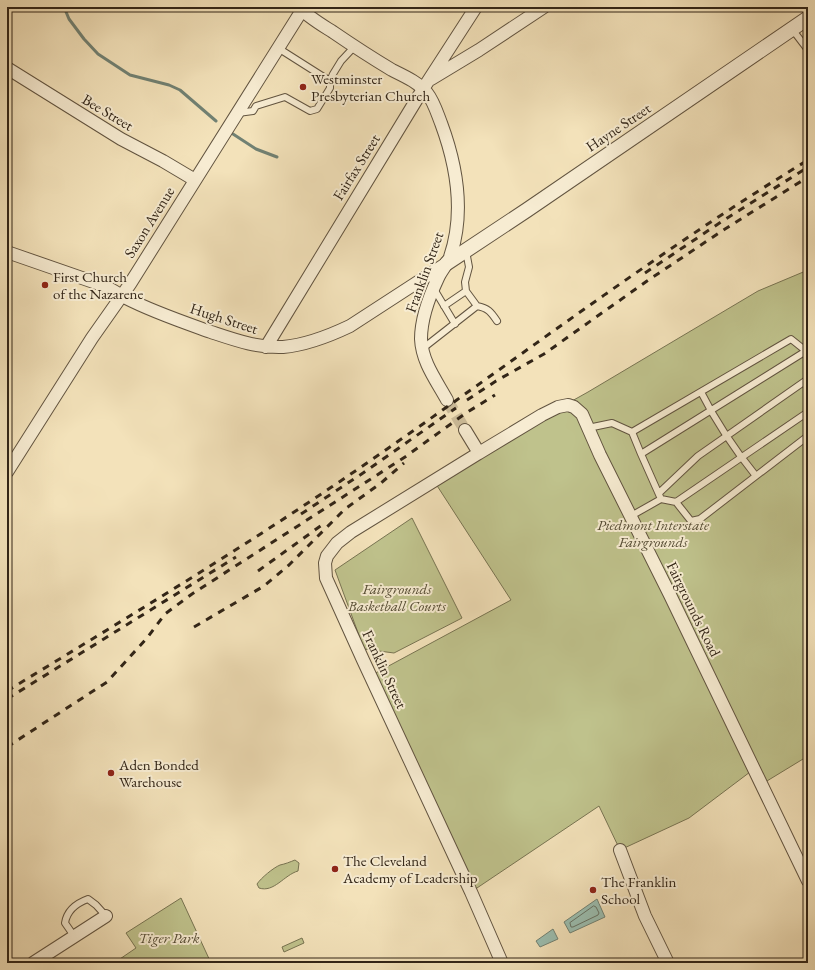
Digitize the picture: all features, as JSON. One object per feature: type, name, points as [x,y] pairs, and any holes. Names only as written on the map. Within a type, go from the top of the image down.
[{"type":"street","name":"Fairfax Street","points":[[266,347],[425,85],[476,7]]},
{"type":"street","points":[[425,85],[544,7]]},
{"type":"street","name":"Franklin Street","points":[[302,8],[354,46],[425,85],[443,130],[456,179],[458,217],[455,237],[447,263],[438,277],[423,321],[422,349],[426,364],[447,400]]},
{"type":"street","name":"Saxon Avenue","points":[[7,472],[92,338],[122,295],[302,8]]},
{"type":"street","name":"Hayne Street","points":[[447,263],[808,18]]},
{"type":"street","name":"Bee Street","points":[[7,68],[121,139],[195,180]]},
{"type":"street","name":"Hugh Street","points":[[7,252],[105,286],[174,319],[242,343],[266,347],[298,345],[333,334],[350,326],[447,263]]},
{"type":"street","name":"Fairgrounds Road","points":[[479,453],[542,415],[563,405],[574,407],[582,414],[755,768],[808,881]]},
{"type":"street","points":[[465,430],[479,453]]},
{"type":"street","name":"Franklin Street","points":[[479,453],[351,532],[331,550],[327,556],[325,571],[326,578],[363,660],[471,892],[502,963]]},
{"type":"street","points":[[620,850],[645,916],[668,963]]},
{"type":"street","points":[[33,963],[106,916]]},
{"type":"lane","points":[[792,29],[808,50]]},
{"type":"lane","points":[[237,113],[253,111],[256,106],[285,97],[310,111],[317,109],[330,88],[330,81],[333,74],[341,61],[354,46]]},
{"type":"lane","points":[[278,48],[330,81]]},
{"type":"lane","points":[[466,251],[469,267],[465,282],[466,291],[477,306],[485,308],[497,321]]},
{"type":"lane","points":[[434,289],[455,324]]},
{"type":"lane","points":[[444,306],[466,291]]},
{"type":"lane","points":[[422,349],[477,306]]},
{"type":"lane","points":[[632,432],[791,339],[807,352],[710,410],[641,454]]},
{"type":"lane","points":[[631,516],[660,496],[698,456],[808,379]]},
{"type":"lane","points":[[701,392],[710,410],[741,458],[756,476]]},
{"type":"lane","points":[[676,502],[808,412]]},
{"type":"lane","points":[[588,428],[612,423],[632,432],[660,496],[676,502],[691,521],[700,519],[808,436]]},
{"type":"lane","points":[[74,936],[65,923],[66,916],[80,902],[88,899],[106,916]]},
{"type":"green space","name":"Piedmont Interstate Fairgrounds","points":[[808,270],[808,756],[762,784],[754,769],[689,818],[620,850],[599,806],[471,892],[370,676],[511,600],[434,481],[479,453],[588,392],[758,291]]},
{"type":"green space","name":"Fairgrounds Basketball Courts","points":[[412,518],[462,618],[394,653],[364,649],[335,570]]},
{"type":"green space","points":[[295,860],[299,863],[298,871],[274,886],[264,889],[259,888],[257,884],[271,871],[280,865]]},
{"type":"green space","name":"Tiger Park","points":[[181,898],[211,963],[114,963],[136,948],[126,933]]},
{"type":"green space","points":[[302,938],[304,943],[284,952],[282,947]]},
{"type":"water","points":[[597,899],[605,917],[570,933],[564,922]]},
{"type":"water","points":[[553,929],[558,939],[540,947],[536,941]]},
{"type":"waterway","points":[[64,7],[69,19],[84,39],[98,54],[130,75],[169,85],[180,90],[216,121]]},
{"type":"waterway","points":[[233,134],[256,149],[277,157]]},
{"type":"tunnel","points":[[447,400],[465,430]]},
{"type":"railway","points":[[7,691],[176,587],[342,480],[689,236],[808,160]]},
{"type":"railway","points":[[645,273],[721,222],[808,167]]},
{"type":"railway","points":[[467,400],[496,381],[544,354],[647,281],[725,229],[808,177]]},
{"type":"railway","points":[[7,747],[107,682],[147,638],[165,614],[192,594],[405,457],[466,413],[495,395]]},
{"type":"railway","points":[[301,514],[456,408]]},
{"type":"railway","points":[[194,627],[264,586],[289,565],[345,509],[381,483],[404,463]]},
{"type":"railway","points":[[258,571],[326,522]]},
{"type":"railway","points":[[7,699],[236,557]]},
{"type":"place","name":"Westminster Presbyterian Church","points":[[303,87]]},
{"type":"place","name":"First Church of the Nazarene","points":[[45,285]]},
{"type":"place","name":"Aden Bonded Warehouse","points":[[111,773]]},
{"type":"place","name":"The Cleveland Academy of Leadership","points":[[335,869]]},
{"type":"place","name":"The Franklin School","points":[[593,890]]}]
